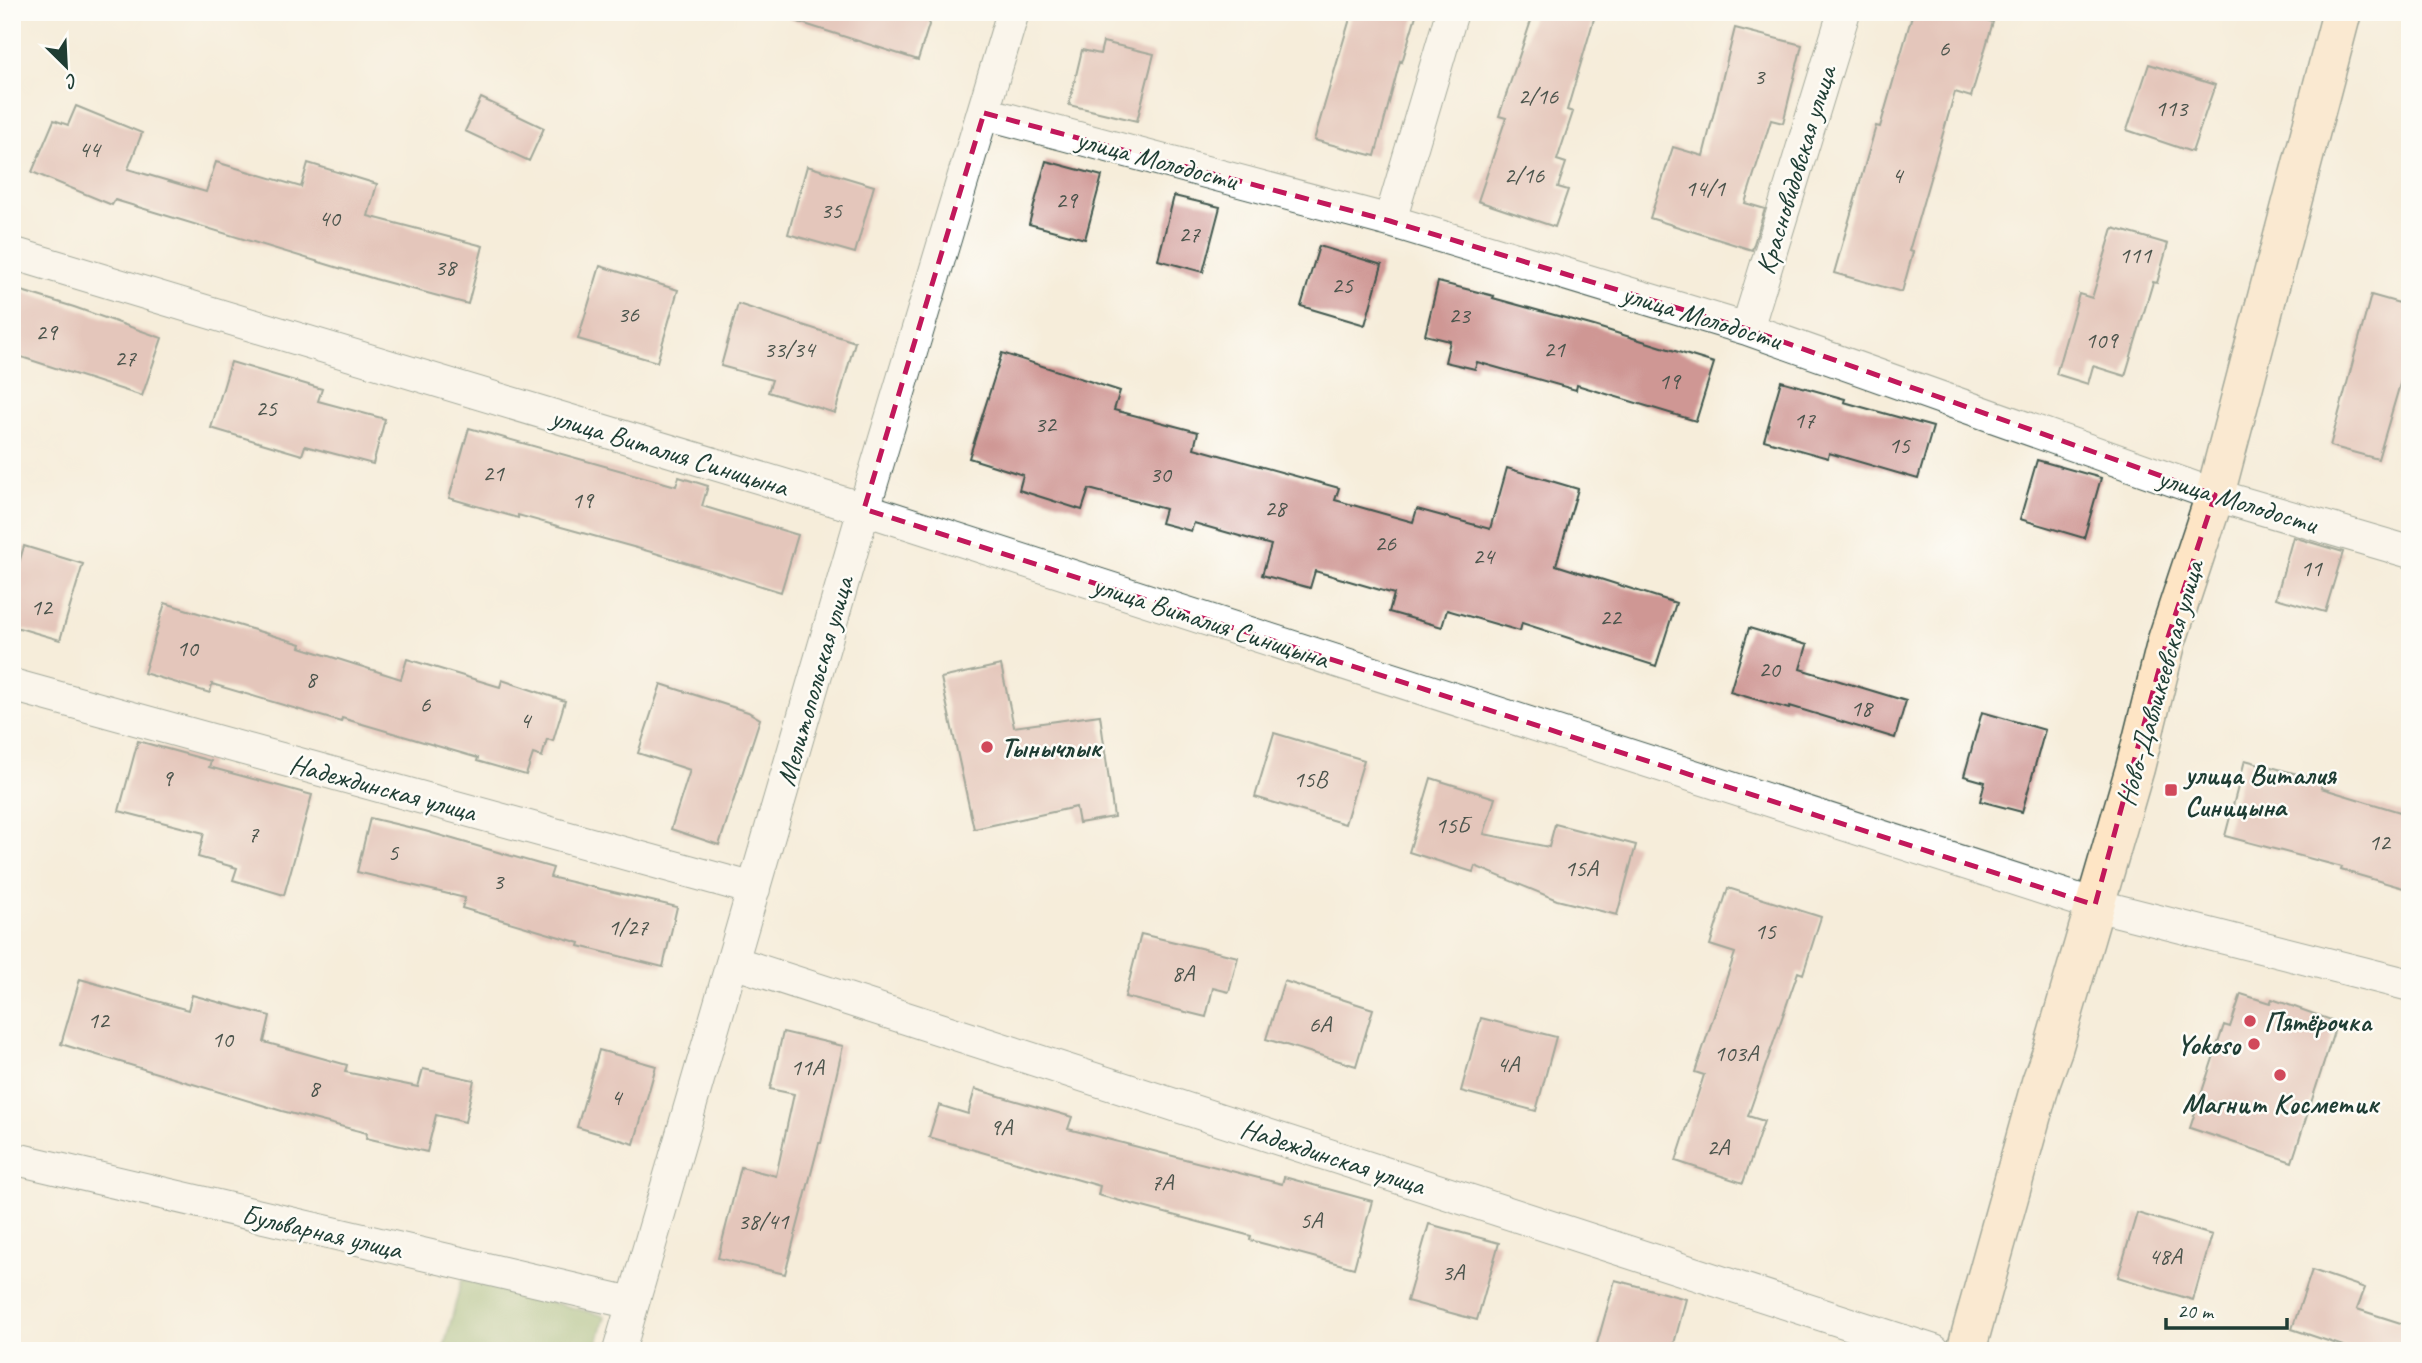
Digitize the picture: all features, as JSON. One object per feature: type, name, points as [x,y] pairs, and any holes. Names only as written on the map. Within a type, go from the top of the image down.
[{"type":"street","name":"Мелитопольская улица","points":[[619,1351],[864,509],[1013,12]]},
{"type":"street","points":[[1390,221],[1452,12]]},
{"type":"street","name":"Красновидовская улица","points":[[1746,329],[1844,12]]},
{"type":"street","name":"Ново-Давликеевская улица","points":[[1966,1351],[2041,1082],[2135,768],[2167,640],[2215,495],[2342,12]]},
{"type":"street","name":"улица Молодости","points":[[984,113],[1390,221],[1746,329],[2215,495],[2410,552]]},
{"type":"street","name":"улица Виталия Синицына","points":[[12,253],[864,509],[2095,905],[2410,985]]},
{"type":"street","name":"Надеждинская улица","points":[[12,685],[754,889]]},
{"type":"street","name":"Надеждинская улица","points":[[733,962],[1934,1351]]},
{"type":"street","name":"Бульварная улица","points":[[12,1158],[632,1303]]},
{"type":"highlighted area","points":[[984,113],[1390,221],[1747,329],[2215,495],[2167,640],[2095,905],[864,509]]},
{"type":"green space","points":[[462,1279],[605,1316],[596,1351],[443,1351]]},
{"type":"building","points":[[790,12],[933,12],[918,60],[789,19]]},
{"type":"building","points":[[1352,12],[1417,12],[1402,62],[1400,61],[1375,156],[1314,140]]},
{"type":"building","points":[[1534,12],[1596,12],[1567,110],[1573,112],[1557,160],[1566,163],[1558,187],[1568,190],[1555,227],[1478,201],[1506,118],[1499,116]]},
{"type":"building","points":[[1913,12],[1959,12],[1993,22],[1971,97],[1955,92],[1909,251],[1913,252],[1902,292],[1834,273],[1876,126],[1880,127]]},
{"type":"building","points":[[1735,28],[1802,45],[1783,123],[1771,120],[1745,203],[1765,209],[1752,250],[1650,218],[1673,147],[1703,156]]},
{"type":"building","points":[[1103,42],[1154,54],[1137,121],[1069,105],[1082,50],[1100,54]]},
{"type":"building","points":[[2149,64],[2215,85],[2192,152],[2127,130]]},
{"type":"building","points":[[481,98],[544,128],[529,161],[465,131]]},
{"type":"building","points":[[76,106],[142,133],[128,169],[206,192],[216,162],[301,187],[308,163],[377,184],[368,216],[483,246],[468,304],[375,279],[115,200],[112,205],[32,172],[54,120],[68,125]]},
{"type":"building","points":[[1046,161],[1102,176],[1085,239],[1029,224]]},
{"type":"building","points":[[807,166],[874,186],[855,253],[788,234]]},
{"type":"building","points":[[1174,196],[1220,207],[1203,272],[1158,260]]},
{"type":"building","points":[[2113,228],[2168,244],[2157,283],[2153,282],[2125,376],[2093,366],[2088,384],[2056,374],[2079,294],[2092,298]]},
{"type":"building","points":[[1319,246],[1382,265],[1365,325],[1301,306]]},
{"type":"building","points":[[600,266],[678,290],[657,362],[578,339]]},
{"type":"building","points":[[1438,282],[1494,296],[1493,298],[1714,363],[1696,421],[1577,385],[1576,390],[1477,362],[1475,369],[1445,362],[1450,341],[1425,335]]},
{"type":"building","points":[[12,288],[162,338],[142,396],[12,354]]},
{"type":"building","points":[[2371,295],[2410,306],[2410,350],[2378,459],[2330,446]]},
{"type":"building","points":[[738,304],[855,342],[835,413],[768,392],[772,380],[721,366]]},
{"type":"building","points":[[1002,353],[1120,391],[1114,410],[1198,432],[1194,448],[1339,488],[1335,500],[1413,522],[1417,509],[1490,529],[1507,468],[1578,489],[1556,565],[1676,603],[1656,666],[1522,623],[1520,631],[1447,610],[1442,627],[1389,612],[1394,594],[1315,571],[1310,588],[1262,575],[1271,545],[1194,523],[1191,531],[1161,523],[1165,509],[1089,489],[1082,510],[1019,490],[1023,475],[969,458]]},
{"type":"building","points":[[231,362],[322,389],[318,401],[385,419],[373,464],[305,446],[302,455],[211,428]]},
{"type":"building","points":[[1781,381],[1933,427],[1918,479],[1829,453],[1828,458],[1764,440]]},
{"type":"building","points":[[469,428],[676,486],[679,477],[708,486],[702,506],[798,535],[781,592],[655,553],[449,498]]},
{"type":"building","points":[[2037,460],[2101,478],[2084,538],[2020,519]]},
{"type":"building","points":[[2293,537],[2343,552],[2325,612],[2276,598]]},
{"type":"building","points":[[24,546],[83,564],[60,640],[12,626],[12,587]]},
{"type":"building","points":[[165,603],[301,644],[300,647],[401,679],[407,659],[500,687],[502,680],[565,701],[553,741],[547,739],[542,757],[533,754],[526,775],[342,718],[341,722],[212,684],[210,693],[144,673]]},
{"type":"building","points":[[1749,628],[1807,645],[1800,669],[1906,701],[1895,738],[1790,706],[1789,709],[1730,692]]},
{"type":"building","points":[[1001,665],[1014,727],[1100,715],[1114,817],[1079,823],[1076,807],[974,829],[941,678]]},
{"type":"building","points":[[661,684],[748,712],[760,719],[719,845],[671,829],[690,770],[638,753]]},
{"type":"building","points":[[1982,712],[2045,730],[2022,812],[1980,801],[1985,782],[1964,776]]},
{"type":"building","points":[[1274,733],[1364,760],[1345,824],[1255,797]]},
{"type":"building","points":[[138,741],[211,761],[209,767],[312,795],[284,895],[233,880],[237,868],[198,857],[204,833],[119,811]]},
{"type":"building","points":[[2245,760],[2323,781],[2321,788],[2410,815],[2410,890],[2341,870],[2342,867],[2225,836]]},
{"type":"building","points":[[1431,778],[1495,798],[1484,834],[1549,847],[1555,824],[1636,845],[1617,915],[1557,900],[1475,866],[1473,872],[1409,852]]},
{"type":"building","points":[[370,818],[553,868],[550,877],[677,907],[663,967],[579,946],[580,943],[462,908],[465,898],[357,872]]},
{"type":"building","points":[[1728,888],[1821,917],[1803,974],[1798,972],[1748,1116],[1764,1121],[1743,1183],[1676,1161],[1704,1075],[1695,1072],[1735,953],[1710,945]]},
{"type":"building","points":[[1141,934],[1238,957],[1229,992],[1213,988],[1206,1017],[1125,997]]},
{"type":"building","points":[[80,979],[188,1010],[192,995],[270,1016],[264,1042],[347,1065],[345,1072],[418,1087],[423,1069],[474,1080],[465,1122],[436,1115],[427,1152],[366,1138],[367,1133],[282,1111],[61,1044]]},
{"type":"building","points":[[1284,981],[1373,1009],[1356,1066],[1266,1039]]},
{"type":"building","points":[[2241,994],[2270,1003],[2272,999],[2337,1022],[2292,1162],[2190,1128],[2224,1025],[2230,1027]]},
{"type":"building","points":[[1481,1018],[1556,1037],[1536,1111],[1461,1091]]},
{"type":"building","points":[[783,1032],[843,1046],[821,1143],[785,1274],[718,1258],[741,1167],[776,1176],[794,1094],[770,1089]]},
{"type":"building","points":[[599,1050],[656,1066],[634,1144],[577,1127]]},
{"type":"building","points":[[975,1089],[1072,1117],[1068,1129],[1282,1184],[1284,1177],[1372,1201],[1354,1268],[1250,1240],[1251,1236],[1098,1195],[1100,1186],[929,1137],[939,1105],[968,1114]]},
{"type":"building","points":[[2137,1213],[2212,1235],[2193,1300],[2118,1277]]},
{"type":"building","points":[[1429,1224],[1499,1243],[1477,1320],[1407,1301]]},
{"type":"building","points":[[2312,1270],[2365,1288],[2357,1309],[2410,1326],[2410,1351],[2358,1351],[2292,1329]]},
{"type":"building","points":[[1615,1280],[1686,1299],[1672,1351],[1595,1351]]},
{"type":"place","name":"Тынычлык","points":[[987,747]]},
{"type":"place","name":"улица Виталия Синицына","points":[[2171,790]]},
{"type":"place","name":"Пятёрочка","points":[[2250,1021]]},
{"type":"place","name":"Yokoso","points":[[2254,1044]]},
{"type":"place","name":"Магнит Косметик","points":[[2280,1075]]}]
